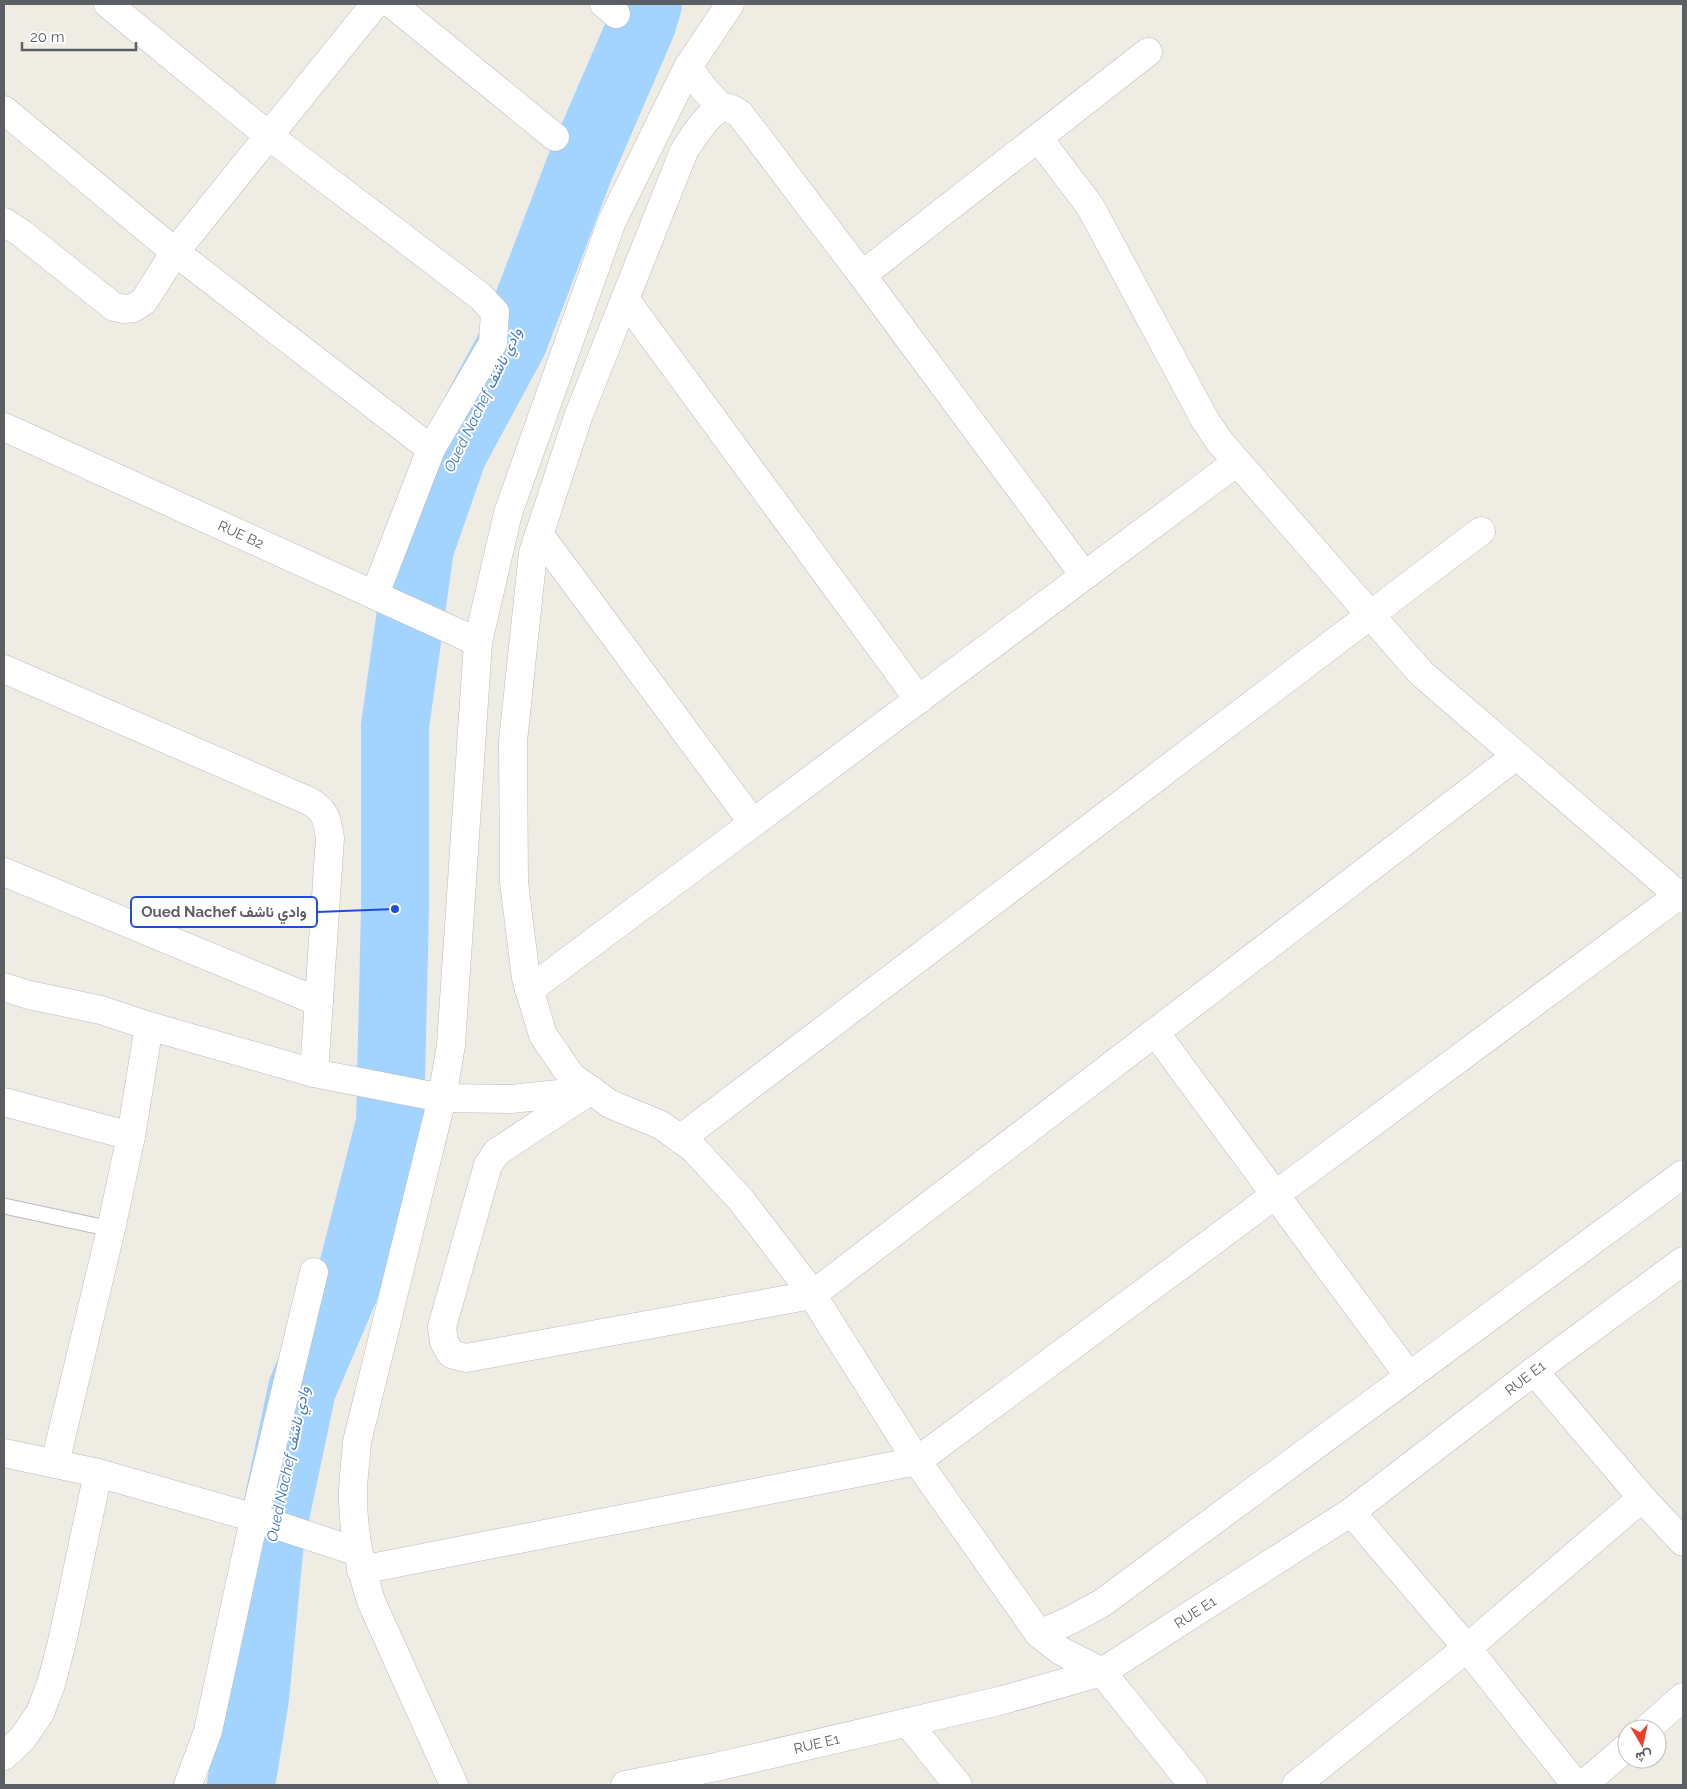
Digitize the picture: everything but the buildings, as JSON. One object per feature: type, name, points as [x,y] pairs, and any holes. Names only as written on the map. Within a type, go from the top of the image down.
[{"type":"street","points":[[108,4],[269,136],[480,296],[496,312],[492,343],[431,449],[375,594]]},
{"type":"street","points":[[4,222],[21,233],[114,306],[124,309],[133,308],[144,301],[175,252],[375,4]]},
{"type":"street","points":[[392,4],[554,138]]},
{"type":"street","points":[[454,1785],[371,1601],[359,1561],[353,1500],[357,1442],[442,1098],[451,1044],[478,642],[508,513],[612,221],[688,67],[730,4]]},
{"type":"street","points":[[862,275],[1148,52]]},
{"type":"street","points":[[688,67],[704,89],[722,108]]},
{"type":"street","points":[[1084,575],[740,114],[732,109],[722,108],[713,113],[684,151],[578,417],[533,553],[513,741],[514,882],[529,990],[543,1034],[571,1076],[610,1104],[661,1125],[694,1149],[741,1200],[812,1295],[917,1461],[1039,1634],[1061,1651],[1102,1672],[1193,1785]]},
{"type":"street","points":[[4,110],[175,252],[431,449]]},
{"type":"street","points":[[4,1453],[98,1473],[255,1518],[359,1561],[917,1461],[1681,897],[1421,673],[1219,441],[1090,206],[1038,139]]},
{"type":"street","points":[[625,299],[918,700]]},
{"type":"street","name":"RUE B2","points":[[4,427],[478,642]]},
{"type":"street","points":[[529,990],[1237,462]]},
{"type":"street","points":[[680,1139],[1481,531]]},
{"type":"street","points":[[540,534],[752,823]]},
{"type":"street","points":[[4,669],[309,800],[319,807],[327,821],[330,838],[314,1073]]},
{"type":"street","points":[[591,1090],[497,1152],[488,1165],[442,1327],[444,1342],[451,1354],[466,1358],[812,1295],[1516,756]]},
{"type":"street","points":[[4,872],[319,1002]]},
{"type":"street","points":[[4,987],[29,995],[101,1010],[149,1026],[314,1073],[442,1098],[511,1099],[591,1090]]},
{"type":"street","points":[[55,1463],[111,1229],[131,1136],[149,1026]]},
{"type":"street","points":[[1155,1032],[1408,1376]]},
{"type":"street","points":[[4,1102],[131,1136]]},
{"type":"street","points":[[1039,1634],[1071,1620],[1102,1603],[1683,1174]]},
{"type":"street","name":"RUE E1","points":[[625,1785],[723,1776],[908,1722],[1003,1700],[1102,1672],[1351,1512],[1534,1370],[1683,1261]]},
{"type":"street","points":[[188,1785],[208,1731],[255,1518],[314,1272]]},
{"type":"street","points":[[1534,1370],[1642,1498],[1682,1538]]},
{"type":"street","points":[[4,1756],[22,1739],[40,1714],[51,1684],[64,1638],[98,1473]]},
{"type":"street","points":[[1296,1785],[1467,1648],[1642,1498]]},
{"type":"street","points":[[1351,1512],[1467,1648],[1576,1785]]},
{"type":"street","points":[[1658,1719],[1683,1697]]},
{"type":"street","points":[[908,1722],[958,1785]]},
{"type":"street","points":[[1583,1785],[1617,1756]]},
{"type":"lane","points":[[4,1206],[111,1229]]},
{"type":"waterway","name":"Oued Nachef وادي ناشف","points":[[241,1785],[255,1698],[270,1541],[302,1389],[352,1272],[390,1123],[395,909],[395,726],[420,548],[453,453],[514,340],[580,167],[642,24],[648,4]]},
{"type":"place","name":"Oued Nachef وادي ناشف","points":[[395,909]]}]
